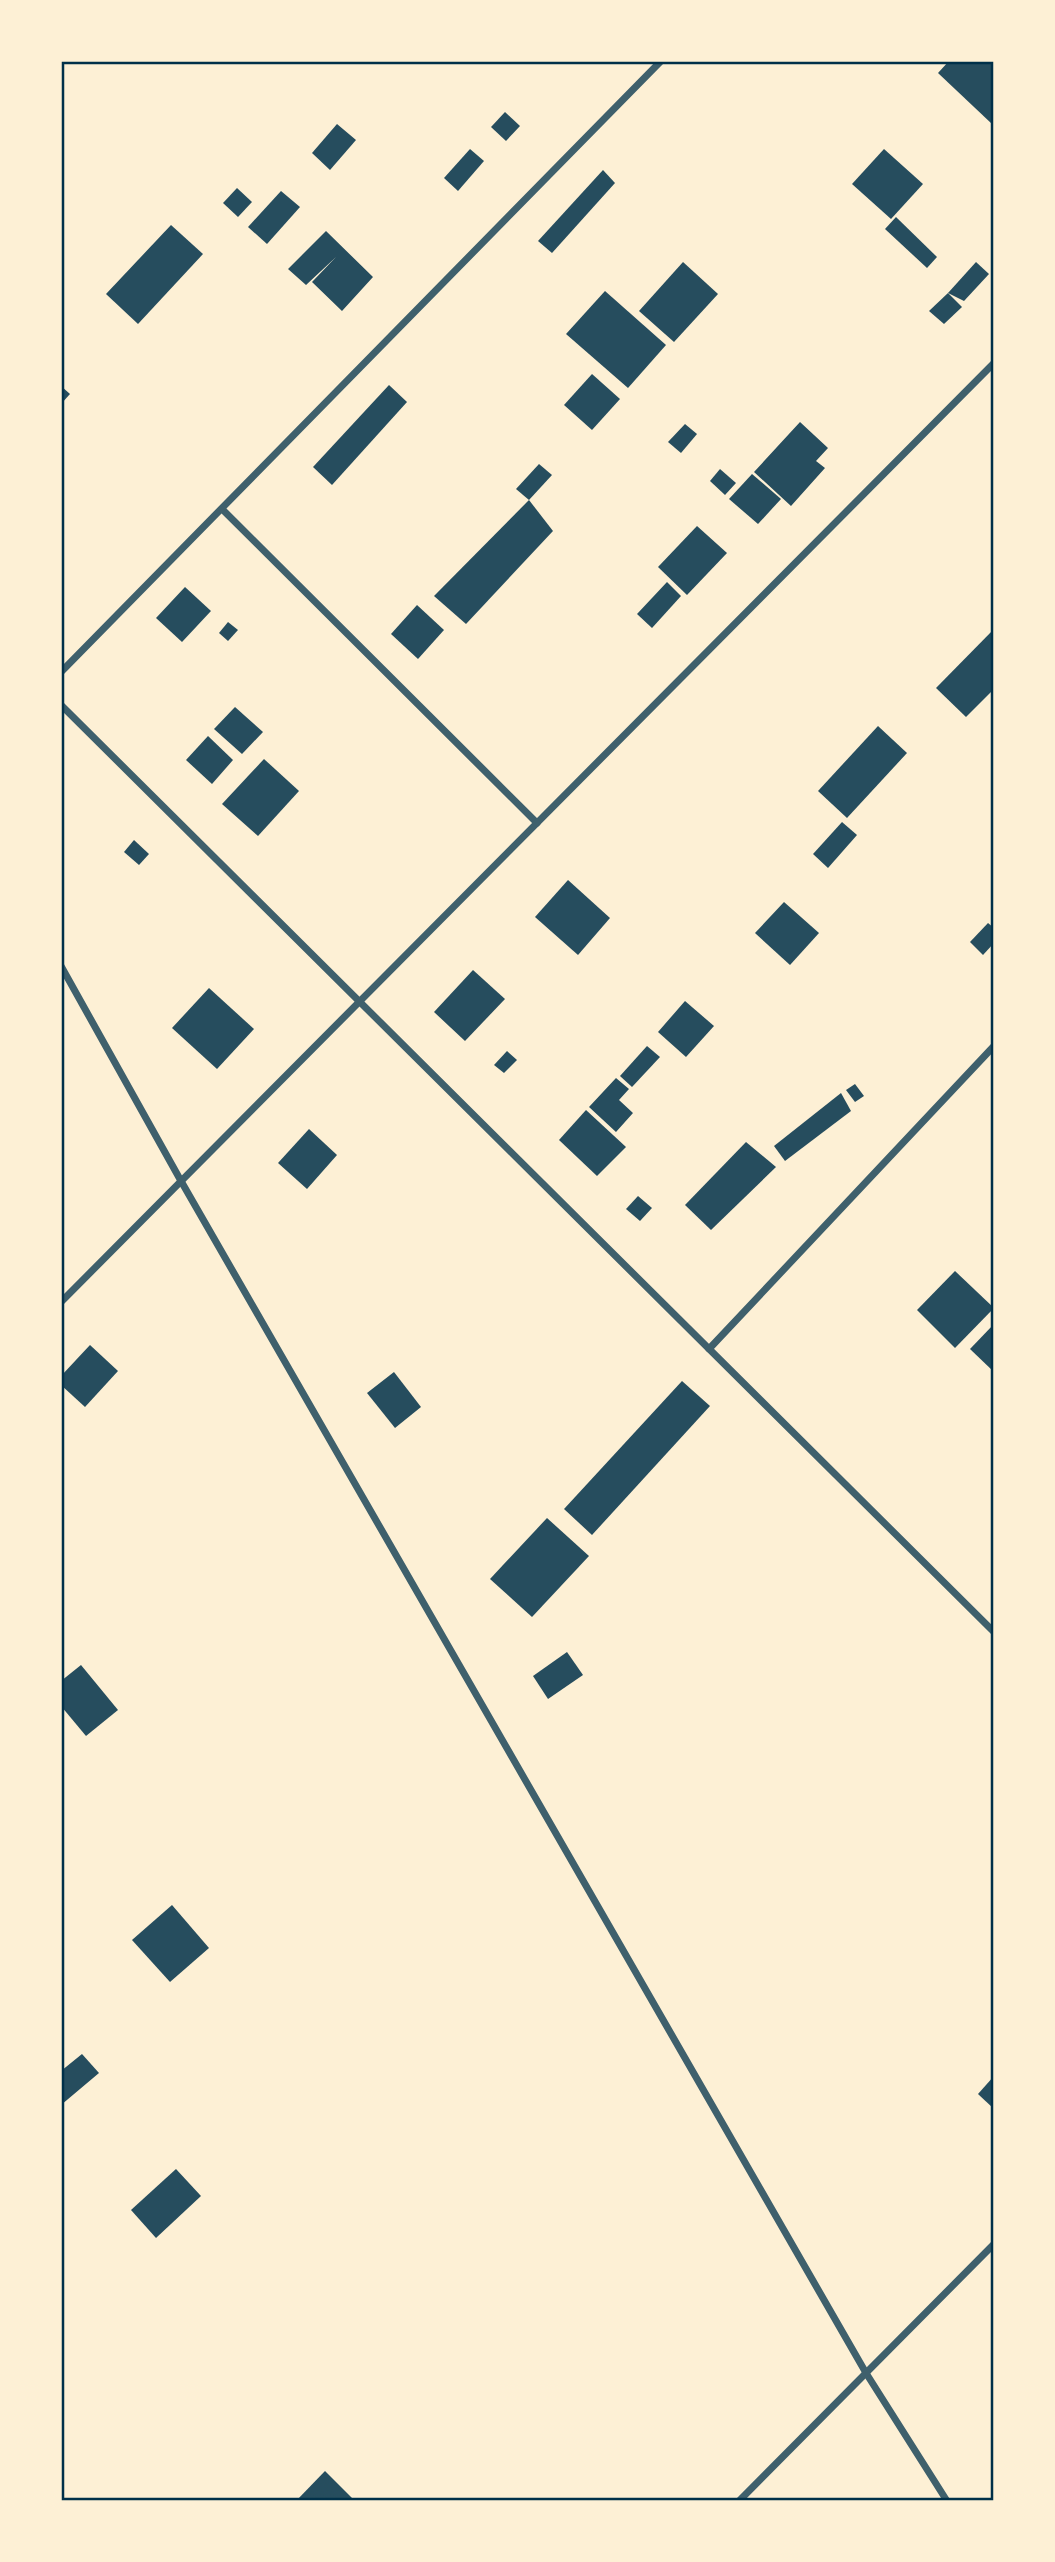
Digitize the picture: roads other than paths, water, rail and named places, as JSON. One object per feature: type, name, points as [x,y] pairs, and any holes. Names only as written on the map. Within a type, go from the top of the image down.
[{"type":"street","points":[[61,672],[661,61]]},
{"type":"street","points":[[61,1302],[994,363]]},
{"type":"street","points":[[222,509],[537,823]]},
{"type":"street","points":[[61,705],[994,1632]]},
{"type":"street","points":[[61,966],[181,1181],[866,2373],[947,2501]]},
{"type":"street","points":[[709,1349],[994,1046]]},
{"type":"street","points":[[739,2501],[994,2244]]}]
